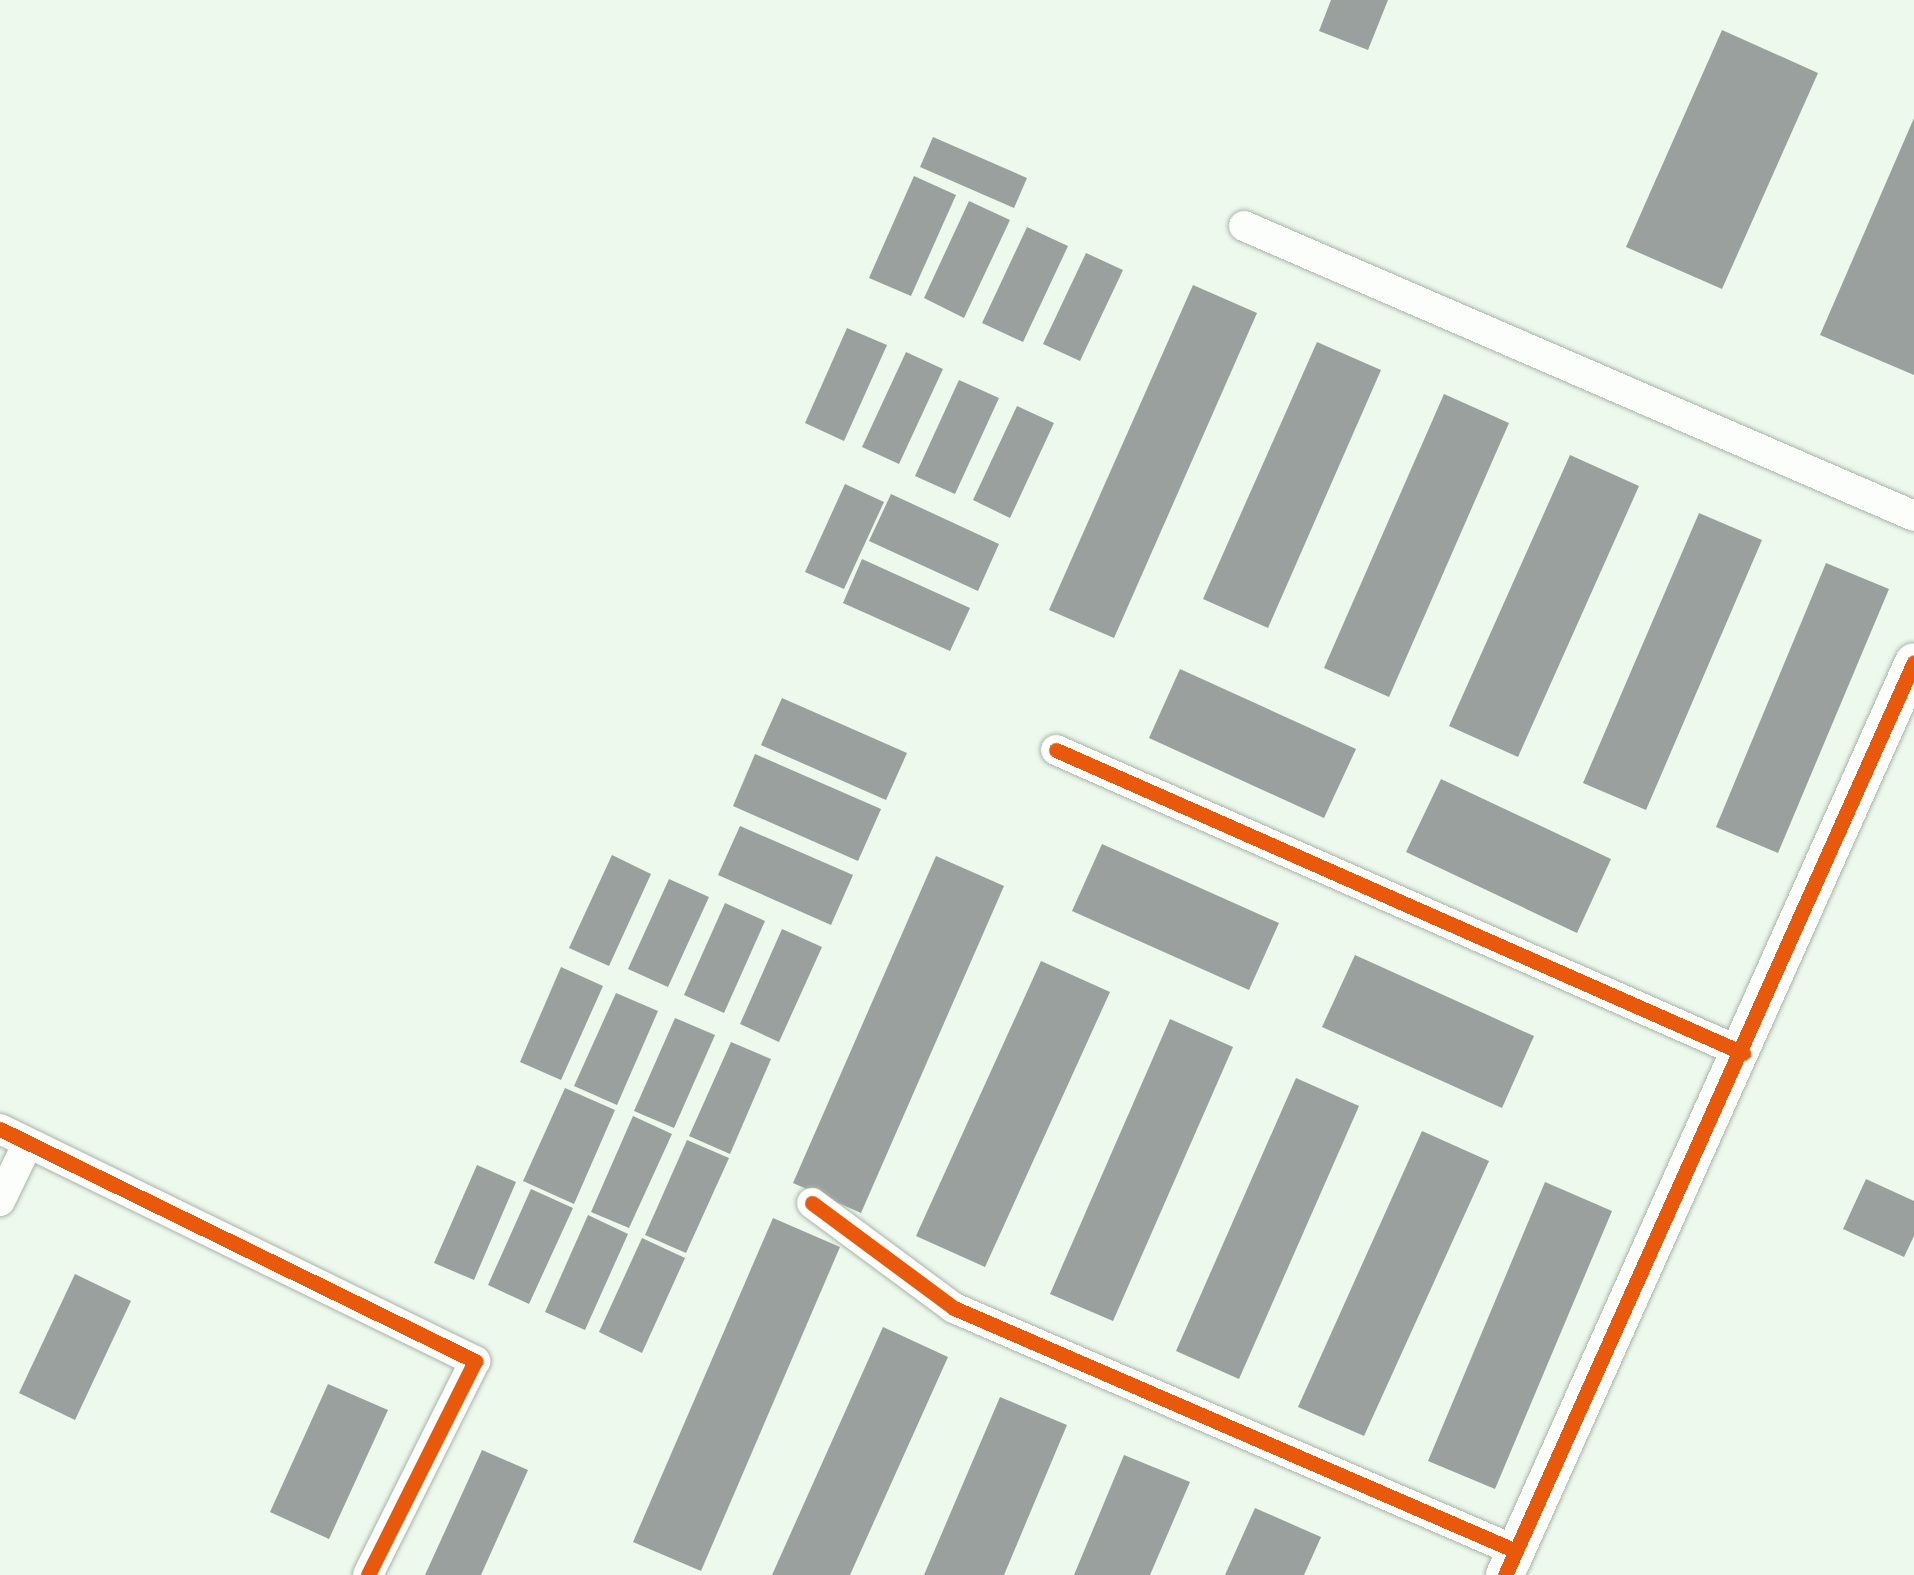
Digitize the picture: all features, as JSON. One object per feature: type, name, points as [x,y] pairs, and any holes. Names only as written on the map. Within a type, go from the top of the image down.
[{"type":"street","points":[[1244,226],[1914,516]]},
{"type":"street","points":[[812,1203],[954,1308],[1511,1563],[1914,662]]},
{"type":"street","points":[[1056,750],[1742,1053]]},
{"type":"street","points":[[0,1129],[475,1361],[368,1575]]},
{"type":"street","points":[[0,1200],[28,1143]]},
{"type":"building","points":[[1331,0],[1388,0],[1368,50],[1319,31]]},
{"type":"building","points":[[1722,30],[1818,73],[1722,289],[1626,247]]},
{"type":"building","points":[[1914,118],[1914,375],[1820,335]]},
{"type":"building","points":[[933,137],[1027,178],[1014,208],[920,167]]},
{"type":"building","points":[[914,176],[956,195],[911,296],[869,278]]},
{"type":"building","points":[[969,201],[1010,220],[964,318],[924,298]]},
{"type":"building","points":[[1027,227],[1068,246],[1023,342],[982,323]]},
{"type":"building","points":[[1086,253],[1123,270],[1080,361],[1043,344]]},
{"type":"building","points":[[1193,285],[1257,313],[1114,638],[1049,610]]},
{"type":"building","points":[[847,328],[887,345],[844,441],[805,423]]},
{"type":"building","points":[[1317,342],[1381,370],[1268,628],[1203,599]]},
{"type":"building","points":[[906,352],[943,369],[899,464],[862,447]]},
{"type":"building","points":[[959,380],[999,398],[955,494],[915,476]]},
{"type":"building","points":[[1444,394],[1509,423],[1389,697],[1324,668]]},
{"type":"building","points":[[1017,406],[1054,423],[1010,518],[973,500]]},
{"type":"building","points":[[1570,455],[1639,486],[1518,757],[1449,726]]},
{"type":"building","points":[[845,484],[884,502],[844,589],[805,572]]},
{"type":"building","points":[[891,494],[999,544],[978,591],[869,541]]},
{"type":"building","points":[[1699,513],[1762,540],[1646,810],[1583,783]]},
{"type":"building","points":[[862,559],[970,608],[950,651],[843,603]]},
{"type":"building","points":[[1826,563],[1889,589],[1778,853],[1716,827]]},
{"type":"building","points":[[1180,669],[1356,749],[1324,818],[1149,738]]},
{"type":"building","points":[[782,698],[907,753],[886,800],[761,745]]},
{"type":"building","points":[[755,754],[881,809],[858,861],[733,806]]},
{"type":"building","points":[[1441,779],[1611,859],[1577,933],[1406,852]]},
{"type":"building","points":[[740,826],[853,875],[831,925],[718,875]]},
{"type":"building","points":[[1102,844],[1279,923],[1249,990],[1072,911]]},
{"type":"building","points":[[612,855],[651,874],[609,966],[569,948]]},
{"type":"building","points":[[936,856],[1004,886],[861,1213],[793,1183]]},
{"type":"building","points":[[669,879],[709,897],[668,987],[628,969]]},
{"type":"building","points":[[725,903],[765,921],[724,1013],[684,995]]},
{"type":"building","points":[[782,929],[822,947],[779,1042],[740,1024]]},
{"type":"building","points":[[1355,955],[1534,1036],[1502,1108],[1322,1027]]},
{"type":"building","points":[[1041,961],[1110,992],[985,1267],[916,1236]]},
{"type":"building","points":[[561,967],[603,986],[561,1080],[520,1062]]},
{"type":"building","points":[[616,993],[658,1011],[617,1105],[574,1086]]},
{"type":"building","points":[[675,1018],[715,1035],[674,1128],[634,1111]]},
{"type":"building","points":[[1170,1019],[1233,1047],[1113,1321],[1050,1294]]},
{"type":"building","points":[[731,1042],[771,1059],[730,1154],[689,1136]]},
{"type":"building","points":[[1296,1078],[1359,1106],[1239,1379],[1176,1351]]},
{"type":"building","points":[[565,1088],[615,1110],[574,1204],[523,1181]]},
{"type":"building","points":[[633,1116],[672,1134],[629,1228],[591,1212]]},
{"type":"building","points":[[1422,1131],[1489,1161],[1364,1436],[1298,1407]]},
{"type":"building","points":[[687,1140],[729,1158],[686,1253],[645,1235]]},
{"type":"building","points":[[477,1165],[516,1182],[474,1280],[434,1263]]},
{"type":"building","points":[[1866,1179],[1914,1201],[1914,1236],[1904,1257],[1843,1229]]},
{"type":"building","points":[[1545,1182],[1612,1211],[1495,1489],[1428,1461]]},
{"type":"building","points":[[531,1189],[573,1208],[529,1304],[488,1285]]},
{"type":"building","points":[[588,1215],[628,1234],[585,1330],[545,1312]]},
{"type":"building","points":[[773,1218],[840,1247],[701,1571],[633,1542]]},
{"type":"building","points":[[642,1238],[685,1258],[642,1353],[599,1332]]},
{"type":"building","points":[[75,1274],[131,1301],[75,1420],[19,1393]]},
{"type":"building","points":[[883,1327],[948,1357],[850,1575],[772,1575]]},
{"type":"building","points":[[328,1384],[388,1410],[329,1539],[270,1512]]},
{"type":"building","points":[[1000,1397],[1067,1425],[1004,1575],[924,1575]]},
{"type":"building","points":[[482,1450],[528,1470],[481,1575],[425,1575]]},
{"type":"building","points":[[1124,1455],[1190,1482],[1150,1575],[1074,1575]]},
{"type":"building","points":[[1255,1508],[1321,1537],[1304,1575],[1225,1575]]},
{"type":"cycle path","points":[[1505,1575],[1914,662]]},
{"type":"cycle path","points":[[1056,750],[1743,1053]]},
{"type":"cycle path","points":[[0,1129],[475,1361],[368,1575]]},
{"type":"cycle path","points":[[812,1203],[954,1308],[1516,1551]]}]
